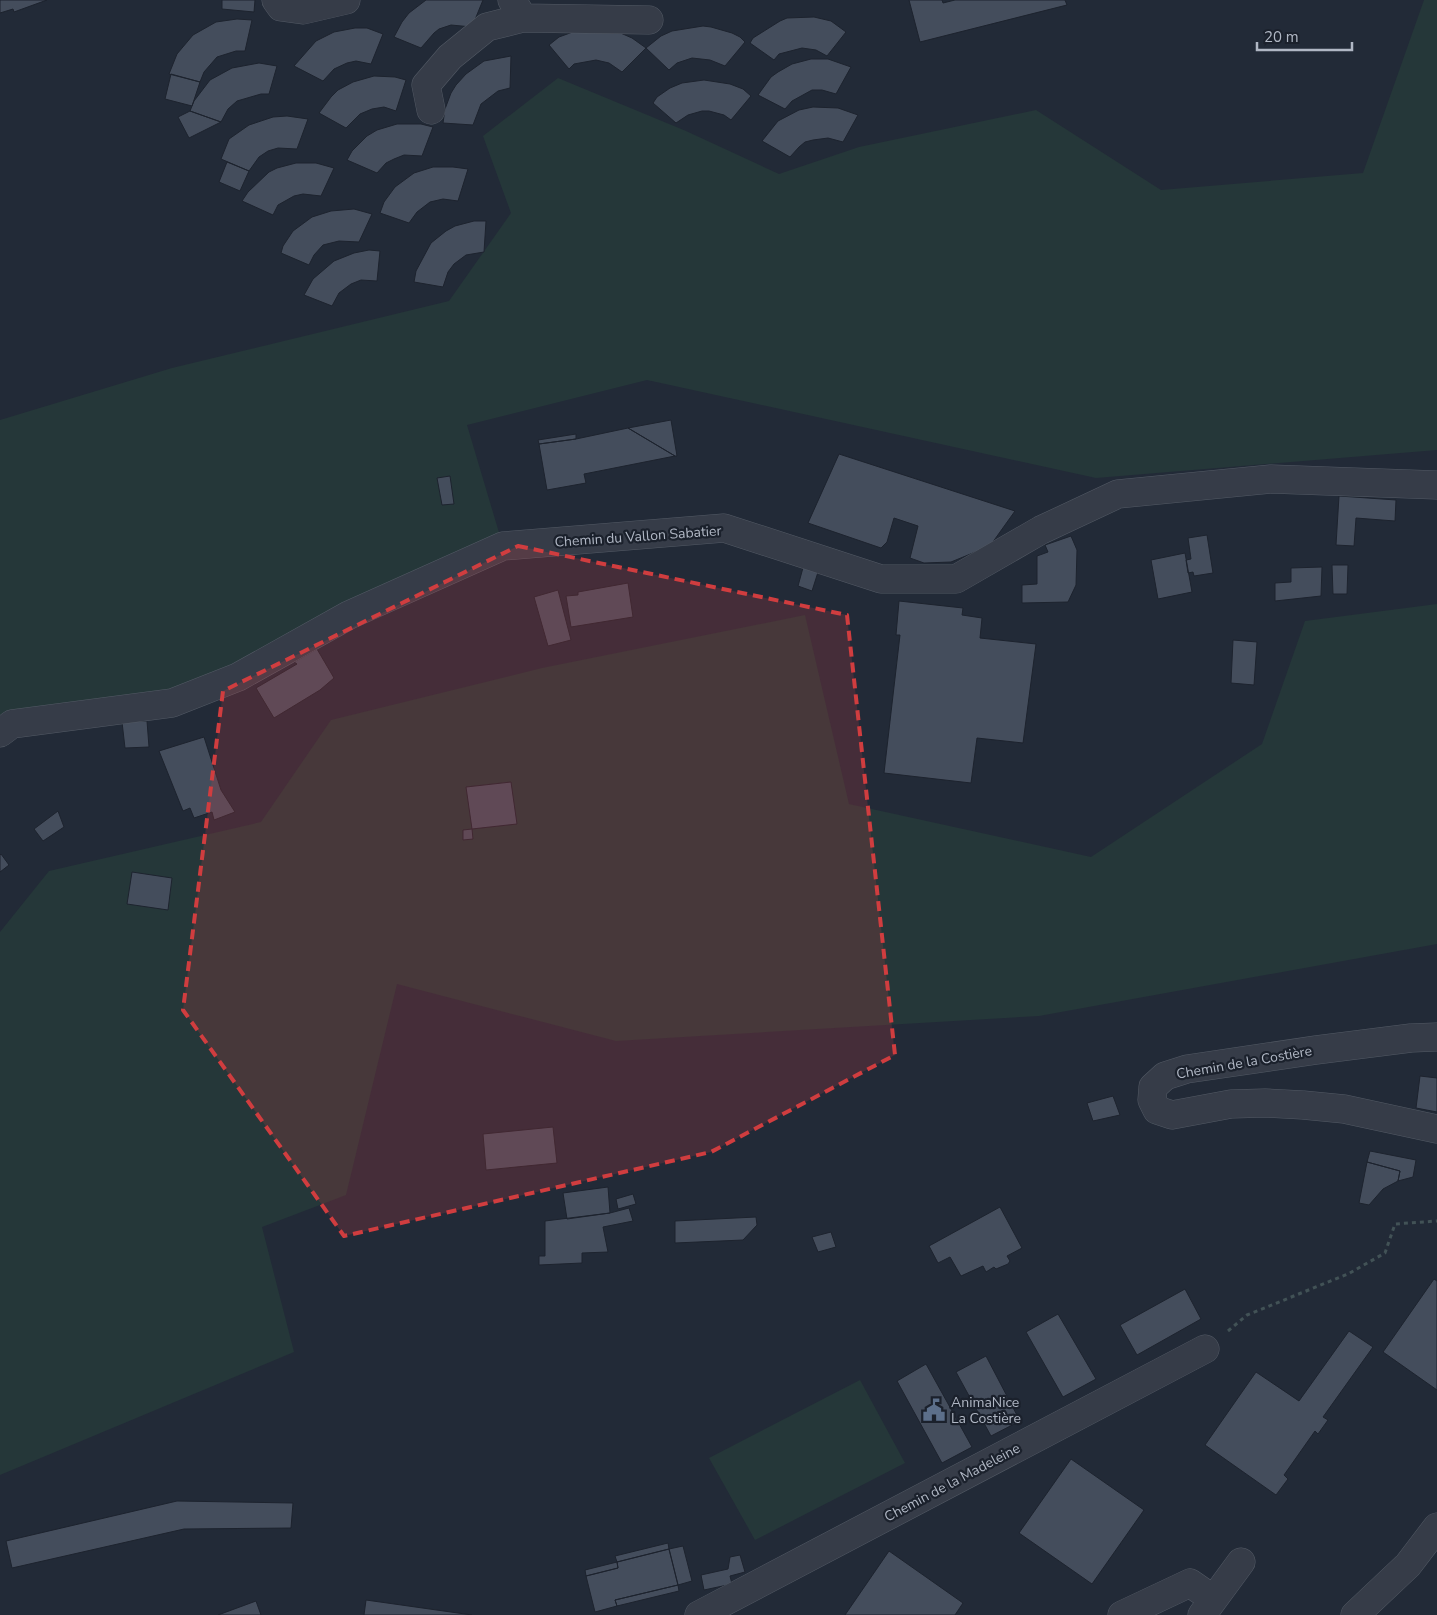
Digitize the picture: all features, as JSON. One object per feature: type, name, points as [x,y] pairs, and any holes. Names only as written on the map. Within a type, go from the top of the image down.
[{"type":"street","points":[[276,0],[281,7],[303,10],[346,0]]},
{"type":"street","points":[[431,110],[426,85],[450,57],[487,27],[517,9],[649,20]]},
{"type":"street","name":"Chemin du Vallon Sabatier","points":[[0,733],[12,724],[172,703],[238,677],[349,615],[503,546],[724,528],[881,579],[956,579],[1041,530],[1118,494],[1271,479],[1437,485]]},
{"type":"street","name":"Chemin de la Costière","points":[[1437,1037],[1411,1038],[1316,1050],[1187,1069],[1164,1076],[1153,1087],[1152,1100],[1157,1110],[1172,1115],[1231,1104],[1265,1103],[1344,1109],[1437,1129]]},
{"type":"street","name":"Chemin de la Madeleine","points":[[700,1615],[1205,1349]]},
{"type":"street","points":[[1355,1615],[1408,1565],[1437,1527]]},
{"type":"street","points":[[1122,1615],[1190,1582],[1208,1607],[1241,1562]]},
{"type":"path","points":[[1205,1349],[1247,1315],[1348,1274],[1385,1253],[1395,1224],[1437,1221]]},
{"type":"highlighted area","points":[[518,546],[847,615],[895,1055],[711,1152],[344,1236],[183,1010],[223,691]]},
{"type":"shaded area","points":[[1424,0],[1437,0],[1437,450],[1096,478],[647,380],[467,425],[503,546],[238,677],[0,733],[0,420],[172,368],[449,301],[511,213],[483,136],[558,78],[686,131],[779,174],[859,147],[1036,110],[1161,190],[1363,173]]},
{"type":"shaded area","points":[[1437,604],[1437,944],[1039,1016],[616,1041],[397,984],[346,1195],[262,1227],[294,1352],[0,1475],[0,932],[49,871],[261,822],[331,720],[542,668],[805,615],[849,804],[1091,857],[1262,744],[1305,621]]},
{"type":"shaded area","points":[[860,1380],[905,1463],[755,1540],[709,1458]]},
{"type":"building","points":[[0,0],[47,0],[14,12],[13,9],[0,13]]},
{"type":"building","points":[[222,0],[255,0],[254,12],[222,9]]},
{"type":"building","points":[[426,0],[483,0],[472,27],[451,25],[439,29],[421,48],[394,37],[409,13]]},
{"type":"building","points":[[909,0],[942,0],[943,3],[955,0],[1065,0],[1067,5],[920,42]]},
{"type":"building","points":[[814,17],[831,21],[846,32],[827,56],[816,50],[802,48],[779,54],[774,60],[750,43],[753,38],[787,18]]},
{"type":"building","points":[[237,19],[252,20],[245,51],[236,51],[217,57],[204,72],[200,82],[169,74],[177,54],[193,35],[216,22]]},
{"type":"building","points":[[703,26],[732,33],[745,42],[725,66],[710,60],[692,58],[677,63],[669,70],[646,48],[661,36],[672,31]]},
{"type":"building","points":[[367,28],[383,34],[371,64],[356,61],[347,63],[334,69],[323,81],[294,66],[316,41],[334,32]]},
{"type":"building","points":[[581,29],[616,31],[632,38],[646,48],[622,72],[609,63],[596,60],[574,64],[569,69],[549,45],[559,37]]},
{"type":"building","points":[[511,56],[510,88],[498,91],[481,104],[473,125],[443,123],[445,109],[451,93],[466,74],[484,61]]},
{"type":"building","points":[[811,59],[828,59],[851,67],[836,94],[822,90],[812,90],[792,101],[785,109],[758,95],[771,77],[778,72],[792,64]]},
{"type":"building","points":[[259,63],[277,66],[269,94],[261,94],[237,101],[228,109],[221,122],[190,111],[194,101],[210,80],[232,68]]},
{"type":"building","points":[[171,74],[200,82],[192,106],[165,99]]},
{"type":"building","points":[[374,76],[395,77],[406,80],[396,111],[384,107],[372,109],[360,114],[346,128],[319,113],[338,90],[353,82]]},
{"type":"building","points":[[704,80],[730,84],[743,89],[751,96],[731,120],[724,115],[702,111],[688,115],[676,123],[653,103],[657,97],[670,88],[682,83]]},
{"type":"building","points":[[813,107],[838,108],[858,115],[843,142],[828,138],[805,142],[790,157],[762,141],[778,121],[799,110]]},
{"type":"building","points":[[190,111],[221,122],[189,138],[178,117]]},
{"type":"building","points":[[287,116],[308,119],[297,149],[278,148],[268,151],[259,157],[249,171],[221,159],[229,139],[249,125],[273,117]]},
{"type":"building","points":[[397,124],[421,124],[433,127],[422,156],[404,155],[386,163],[377,173],[347,160],[352,151],[367,136],[377,130]]},
{"type":"building","points":[[227,162],[249,171],[240,191],[219,182]]},
{"type":"building","points":[[296,163],[316,163],[334,168],[321,196],[303,194],[294,196],[278,205],[273,215],[242,201],[248,192],[269,172]]},
{"type":"building","points":[[433,167],[468,169],[458,201],[443,199],[430,202],[417,212],[409,223],[380,213],[384,202],[395,187],[414,173]]},
{"type":"building","points":[[354,209],[372,214],[359,242],[339,241],[323,245],[314,255],[309,265],[281,253],[283,246],[293,231],[312,217],[331,211]]},
{"type":"building","points":[[474,221],[486,221],[484,252],[466,255],[454,264],[448,272],[443,287],[414,282],[416,271],[431,243],[455,226]]},
{"type":"building","points":[[369,250],[380,251],[377,281],[361,280],[351,284],[339,293],[332,306],[304,295],[313,279],[334,261],[354,253]]},
{"type":"building","points":[[671,420],[677,456],[628,428]]},
{"type":"building","points":[[628,428],[675,456],[584,474],[586,483],[547,490],[539,444],[576,439]]},
{"type":"building","points":[[576,434],[576,439],[539,444],[538,440]]},
{"type":"building","points":[[839,454],[1015,511],[990,546],[951,562],[924,563],[910,558],[918,526],[894,518],[887,542],[881,548],[808,523]]},
{"type":"building","points":[[450,476],[454,504],[442,505],[437,478]]},
{"type":"building","points":[[1339,496],[1396,500],[1395,521],[1356,518],[1354,546],[1336,545]]},
{"type":"building","points":[[1207,535],[1213,573],[1194,576],[1193,572],[1188,573],[1186,560],[1191,559],[1188,538]]},
{"type":"building","points":[[1071,536],[1077,550],[1076,585],[1068,602],[1022,603],[1022,585],[1037,584],[1037,556],[1048,552],[1045,545]]},
{"type":"building","points":[[1185,553],[1192,592],[1158,599],[1151,560]]},
{"type":"building","points":[[804,564],[819,569],[812,591],[798,586]]},
{"type":"building","points":[[1332,565],[1348,565],[1347,594],[1333,594]]},
{"type":"building","points":[[1322,567],[1321,596],[1275,601],[1275,583],[1291,582],[1291,568]]},
{"type":"building","points":[[628,583],[633,617],[571,627],[566,596]]},
{"type":"building","points":[[558,590],[571,640],[548,646],[534,597]]},
{"type":"building","points":[[899,601],[963,608],[962,615],[982,618],[980,638],[1036,644],[1023,743],[977,738],[971,783],[884,773],[900,635],[896,635]]},
{"type":"building","points":[[1233,640],[1257,642],[1254,685],[1231,683]]},
{"type":"building","points":[[317,649],[334,678],[320,690],[274,718],[256,688],[297,664],[294,662]]},
{"type":"building","points":[[147,721],[149,747],[125,748],[122,722]]},
{"type":"building","points":[[204,737],[221,790],[235,812],[214,820],[212,812],[194,818],[190,808],[183,811],[159,751]]},
{"type":"building","points":[[511,782],[517,824],[472,829],[466,787]]},
{"type":"building","points":[[58,811],[64,827],[43,841],[34,829]]},
{"type":"building","points":[[472,829],[473,839],[463,840],[463,830]]},
{"type":"building","points":[[0,855],[9,865],[0,872]]},
{"type":"building","points":[[132,872],[172,878],[168,910],[127,904]]},
{"type":"building","points":[[1420,1076],[1437,1078],[1437,1112],[1416,1108]]},
{"type":"building","points":[[1113,1096],[1120,1115],[1093,1121],[1087,1103]]},
{"type":"building","points":[[553,1127],[557,1163],[486,1170],[483,1134]]},
{"type":"building","points":[[1370,1151],[1416,1160],[1413,1177],[1398,1181],[1400,1171],[1367,1162]]},
{"type":"building","points":[[1367,1162],[1400,1171],[1398,1181],[1383,1189],[1369,1205],[1359,1203]]},
{"type":"building","points":[[608,1187],[610,1213],[567,1219],[563,1193]]},
{"type":"building","points":[[633,1194],[636,1204],[618,1209],[616,1199]]},
{"type":"building","points":[[1000,1207],[1022,1248],[1007,1256],[1010,1261],[1008,1264],[996,1269],[994,1267],[986,1272],[983,1266],[961,1276],[950,1257],[938,1263],[929,1246]]},
{"type":"building","points":[[629,1208],[633,1221],[603,1227],[608,1252],[582,1253],[582,1263],[539,1265],[539,1256],[545,1256],[545,1221],[610,1213]]},
{"type":"building","points":[[756,1217],[757,1225],[743,1240],[675,1243],[675,1221]]},
{"type":"building","points":[[831,1232],[836,1247],[818,1252],[812,1237]]},
{"type":"building","points":[[1434,1279],[1437,1281],[1437,1390],[1383,1352]]},
{"type":"building","points":[[1185,1289],[1201,1319],[1137,1355],[1120,1325]]},
{"type":"building","points":[[1058,1314],[1096,1379],[1063,1397],[1026,1332]]},
{"type":"building","points":[[1349,1331],[1373,1347],[1323,1417],[1328,1420],[1318,1434],[1315,1431],[1284,1475],[1288,1479],[1276,1495],[1205,1445],[1256,1372],[1299,1401]]},
{"type":"building","points":[[986,1356],[1020,1421],[991,1436],[956,1372]]},
{"type":"building","points":[[926,1364],[972,1447],[942,1463],[897,1381]]},
{"type":"building","points":[[1071,1459],[1144,1510],[1092,1584],[1019,1533]]},
{"type":"building","points":[[177,1501],[293,1503],[291,1528],[184,1529],[12,1568],[6,1541]]},
{"type":"building","points":[[668,1543],[669,1549],[617,1562],[615,1556]]},
{"type":"building","points":[[683,1546],[692,1581],[678,1585],[669,1549]]},
{"type":"building","points":[[669,1549],[678,1585],[615,1600],[617,1606],[595,1612],[586,1576],[618,1568],[617,1562]]},
{"type":"building","points":[[889,1551],[963,1603],[955,1615],[845,1615]]},
{"type":"building","points":[[740,1555],[745,1572],[730,1576],[732,1584],[704,1590],[701,1575],[728,1569],[730,1557]]},
{"type":"building","points":[[617,1562],[618,1568],[586,1576],[585,1570]]},
{"type":"building","points":[[678,1585],[679,1591],[617,1606],[615,1600]]},
{"type":"building","points":[[366,1600],[472,1615],[364,1615]]},
{"type":"building","points":[[256,1601],[261,1615],[218,1615]]},
{"type":"place","name":"AnimaNice La Costière","points":[[934,1410]]}]
